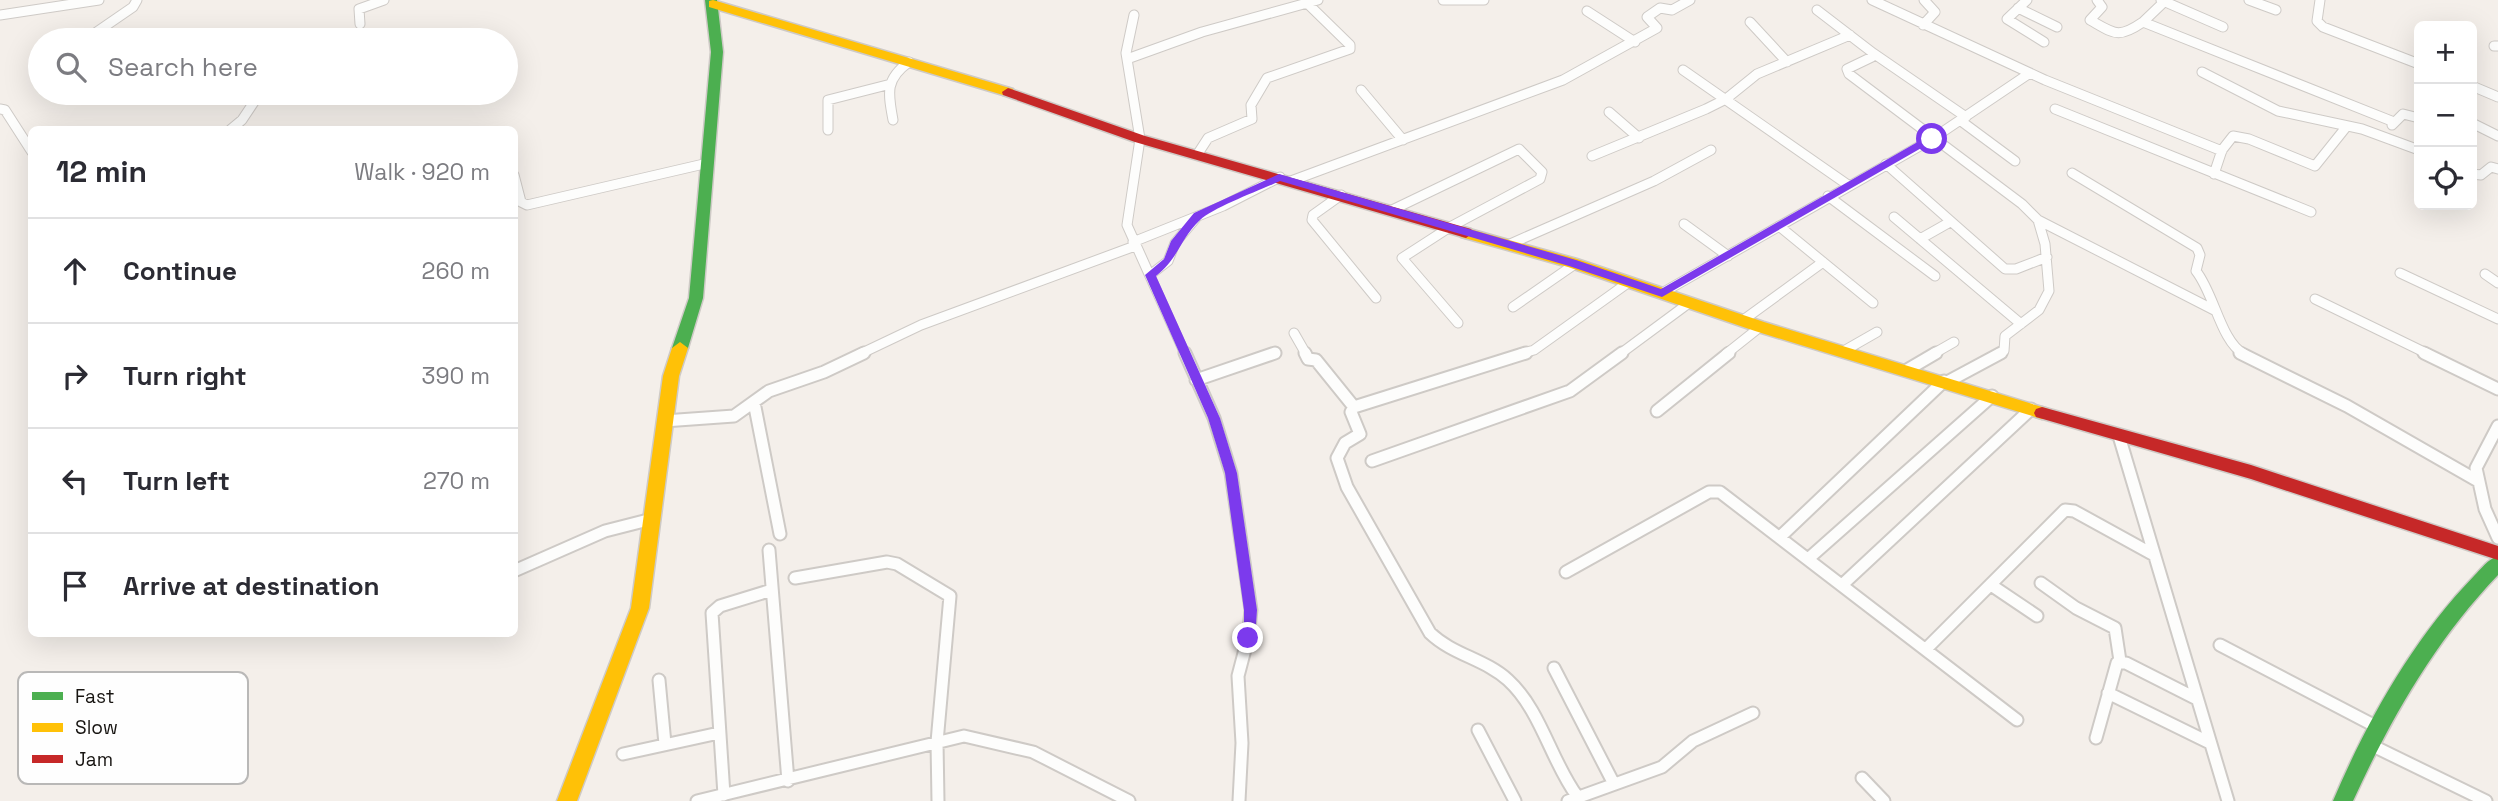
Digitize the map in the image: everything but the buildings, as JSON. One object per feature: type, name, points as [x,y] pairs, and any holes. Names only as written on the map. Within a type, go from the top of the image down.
[{"type":"street","points":[[0,15],[99,0]]},
{"type":"street","points":[[102,28],[133,7],[137,0]]},
{"type":"street","points":[[360,24],[359,9],[384,0]]},
{"type":"street","points":[[1127,59],[1202,32],[1318,0]]},
{"type":"street","points":[[1443,0],[1484,0]]},
{"type":"street","points":[[663,421],[734,416],[780,386],[824,372],[877,344],[930,321],[1134,244],[1285,179],[1403,140],[1563,80],[1636,42],[1658,26],[1648,16],[1664,7],[1672,10],[1690,0]]},
{"type":"street","points":[[1872,0],[2030,73],[2222,152]]},
{"type":"street","points":[[1923,25],[1935,12],[1924,0]]},
{"type":"street","points":[[2027,0],[2007,19],[2044,42]]},
{"type":"street","points":[[2096,0],[2102,7],[2090,20],[2125,34],[2143,22],[2164,1],[2223,27]]},
{"type":"street","points":[[2249,0],[2276,10]]},
{"type":"street","points":[[2320,0],[2316,13],[2317,22],[2323,27],[2414,62]]},
{"type":"street","points":[[567,801],[640,608],[671,376],[696,298],[717,52],[712,2],[1034,100],[1140,139],[1576,264],[1760,327],[2119,436],[2251,472],[2498,553]]},
{"type":"street","points":[[1197,155],[1205,139],[1252,119],[1251,104],[1267,78],[1350,49],[1350,45],[1307,3]]},
{"type":"street","points":[[2018,8],[2057,27]]},
{"type":"street","points":[[1817,10],[2015,161]]},
{"type":"street","points":[[1587,11],[1636,42]]},
{"type":"street","points":[[1134,15],[1126,41],[1140,139],[1127,212],[1134,244],[1214,418],[1231,473],[1251,610],[1248,638],[1238,676],[1242,743],[1239,801]]},
{"type":"street","points":[[1750,22],[1787,62]]},
{"type":"street","points":[[2143,22],[2283,81],[2395,122]]},
{"type":"street","points":[[1592,156],[1726,99],[1748,80],[1850,35]]},
{"type":"street","points":[[1873,53],[1872,57],[1847,69],[1849,74],[1932,139],[2022,204],[2038,220],[2216,312]]},
{"type":"street","points":[[893,120],[887,85],[893,72],[909,62]]},
{"type":"street","points":[[1683,71],[1848,185]]},
{"type":"street","points":[[2202,72],[2278,111],[2347,126],[2414,148]]},
{"type":"street","points":[[1662,293],[1932,139],[2030,73]]},
{"type":"street","points":[[828,130],[828,100],[887,85]]},
{"type":"street","points":[[2477,88],[2498,97]]},
{"type":"street","points":[[1361,90],[1403,140]]},
{"type":"street","points":[[235,126],[252,105]]},
{"type":"street","points":[[0,109],[5,110],[28,146]]},
{"type":"street","points":[[2055,109],[2311,212]]},
{"type":"street","points":[[1609,112],[1639,138]]},
{"type":"street","points":[[2383,136],[2403,114],[2414,117]]},
{"type":"street","points":[[2214,174],[2231,137],[2238,136],[2315,166],[2347,126]]},
{"type":"street","points":[[2477,126],[2498,136]]},
{"type":"street","points":[[1392,210],[1519,149],[1542,172],[1540,179],[1450,227],[1402,258],[1458,323]]},
{"type":"street","points":[[1510,244],[1654,181],[1711,150]]},
{"type":"street","points":[[518,190],[521,202],[527,205],[708,163]]},
{"type":"street","points":[[1886,164],[2005,269],[2016,269],[2047,257]]},
{"type":"street","points":[[2477,175],[2481,175],[2491,167],[2498,169]]},
{"type":"street","points":[[2072,173],[2197,248],[2200,254],[2196,271],[2206,283],[2232,346],[2239,352],[2347,406],[2477,481]]},
{"type":"street","points":[[1341,195],[1313,215],[1312,220],[1376,298]]},
{"type":"street","points":[[1828,196],[1935,276]]},
{"type":"street","points":[[1150,275],[1168,261],[1175,243],[1198,216]]},
{"type":"street","points":[[1894,217],[2021,324]]},
{"type":"street","points":[[1780,537],[1945,381],[2004,351],[2003,340],[2039,310],[2049,291],[2047,257],[2038,220]]},
{"type":"street","points":[[1920,239],[1950,222]]},
{"type":"street","points":[[1684,224],[1728,256]]},
{"type":"street","points":[[1779,226],[1873,303]]},
{"type":"street","points":[[1742,320],[1823,262]]},
{"type":"street","points":[[1513,307],[1576,264]]},
{"type":"street","points":[[2400,273],[2498,319]]},
{"type":"street","points":[[2485,274],[2498,283]]},
{"type":"street","points":[[1629,282],[1534,350],[1354,407],[1351,412],[1361,431],[1343,444],[1337,458],[1339,469],[1423,620],[1442,644],[1501,675],[1517,688],[1573,798],[1662,767],[1693,741],[1753,713]]},
{"type":"street","points":[[2315,299],[2498,389]]},
{"type":"street","points":[[1372,461],[1570,391],[1689,303]]},
{"type":"street","points":[[1657,411],[1760,327]]},
{"type":"street","points":[[1842,352],[1877,332]]},
{"type":"street","points":[[1294,333],[1308,359],[1316,360],[1354,407]]},
{"type":"street","points":[[1907,370],[1954,342]]},
{"type":"street","points":[[1196,380],[1275,353]]},
{"type":"street","points":[[1808,559],[1992,396]]},
{"type":"street","points":[[754,402],[780,534]]},
{"type":"street","points":[[1842,585],[2031,409]]},
{"type":"street","points":[[2498,426],[2476,468],[2477,481],[2498,538]]},
{"type":"street","points":[[2119,436],[2228,801]]},
{"type":"street","points":[[1566,572],[1715,491],[1724,493],[2017,720]]},
{"type":"street","points":[[1926,649],[2069,509],[2154,555]]},
{"type":"street","points":[[518,569],[605,531],[652,519]]},
{"type":"street","points":[[769,550],[788,781]]},
{"type":"street","points":[[795,578],[887,562],[897,564],[950,596],[937,742],[938,801]]},
{"type":"street","points":[[2343,801],[2402,677],[2464,594],[2498,563]]},
{"type":"street","points":[[2042,583],[2076,608],[2115,628],[2120,662]]},
{"type":"street","points":[[1990,585],[2037,615]]},
{"type":"street","points":[[724,795],[712,613],[720,606],[772,590]]},
{"type":"street","points":[[2220,645],[2379,728]]},
{"type":"street","points":[[2120,662],[2197,699]]},
{"type":"street","points":[[2096,738],[2117,663],[2120,662]]},
{"type":"street","points":[[1554,668],[1615,784]]},
{"type":"street","points":[[659,680],[665,744]]},
{"type":"street","points":[[2108,693],[2210,743]]},
{"type":"street","points":[[1478,730],[1515,801]]},
{"type":"street","points":[[624,754],[719,733]]},
{"type":"street","points":[[698,801],[964,736],[1025,749],[1129,801]]},
{"type":"street","points":[[2369,744],[2486,801]]},
{"type":"street","points":[[1862,778],[1884,801]]},
{"type":"traffic: fast","points":[[680,348],[696,298],[717,52],[711,0]]},
{"type":"traffic: fast","points":[[2343,801],[2409,674],[2450,617],[2498,563]]},
{"type":"traffic: slow","points":[[713,4],[1008,92]]},
{"type":"traffic: slow","points":[[1466,233],[1572,263],[1760,327],[2042,413]]},
{"type":"traffic: slow","points":[[567,801],[640,608],[671,376],[680,348]]},
{"type":"traffic: jam","points":[[1008,92],[1140,139],[1466,233]]},
{"type":"traffic: jam","points":[[2042,413],[2251,472],[2498,553]]},
{"type":"route","points":[[1248,638],[1251,610],[1231,473],[1214,418],[1150,275],[1168,261],[1175,243],[1198,216],[1243,197],[1279,177],[1573,263],[1662,293],[1932,139]]}]
